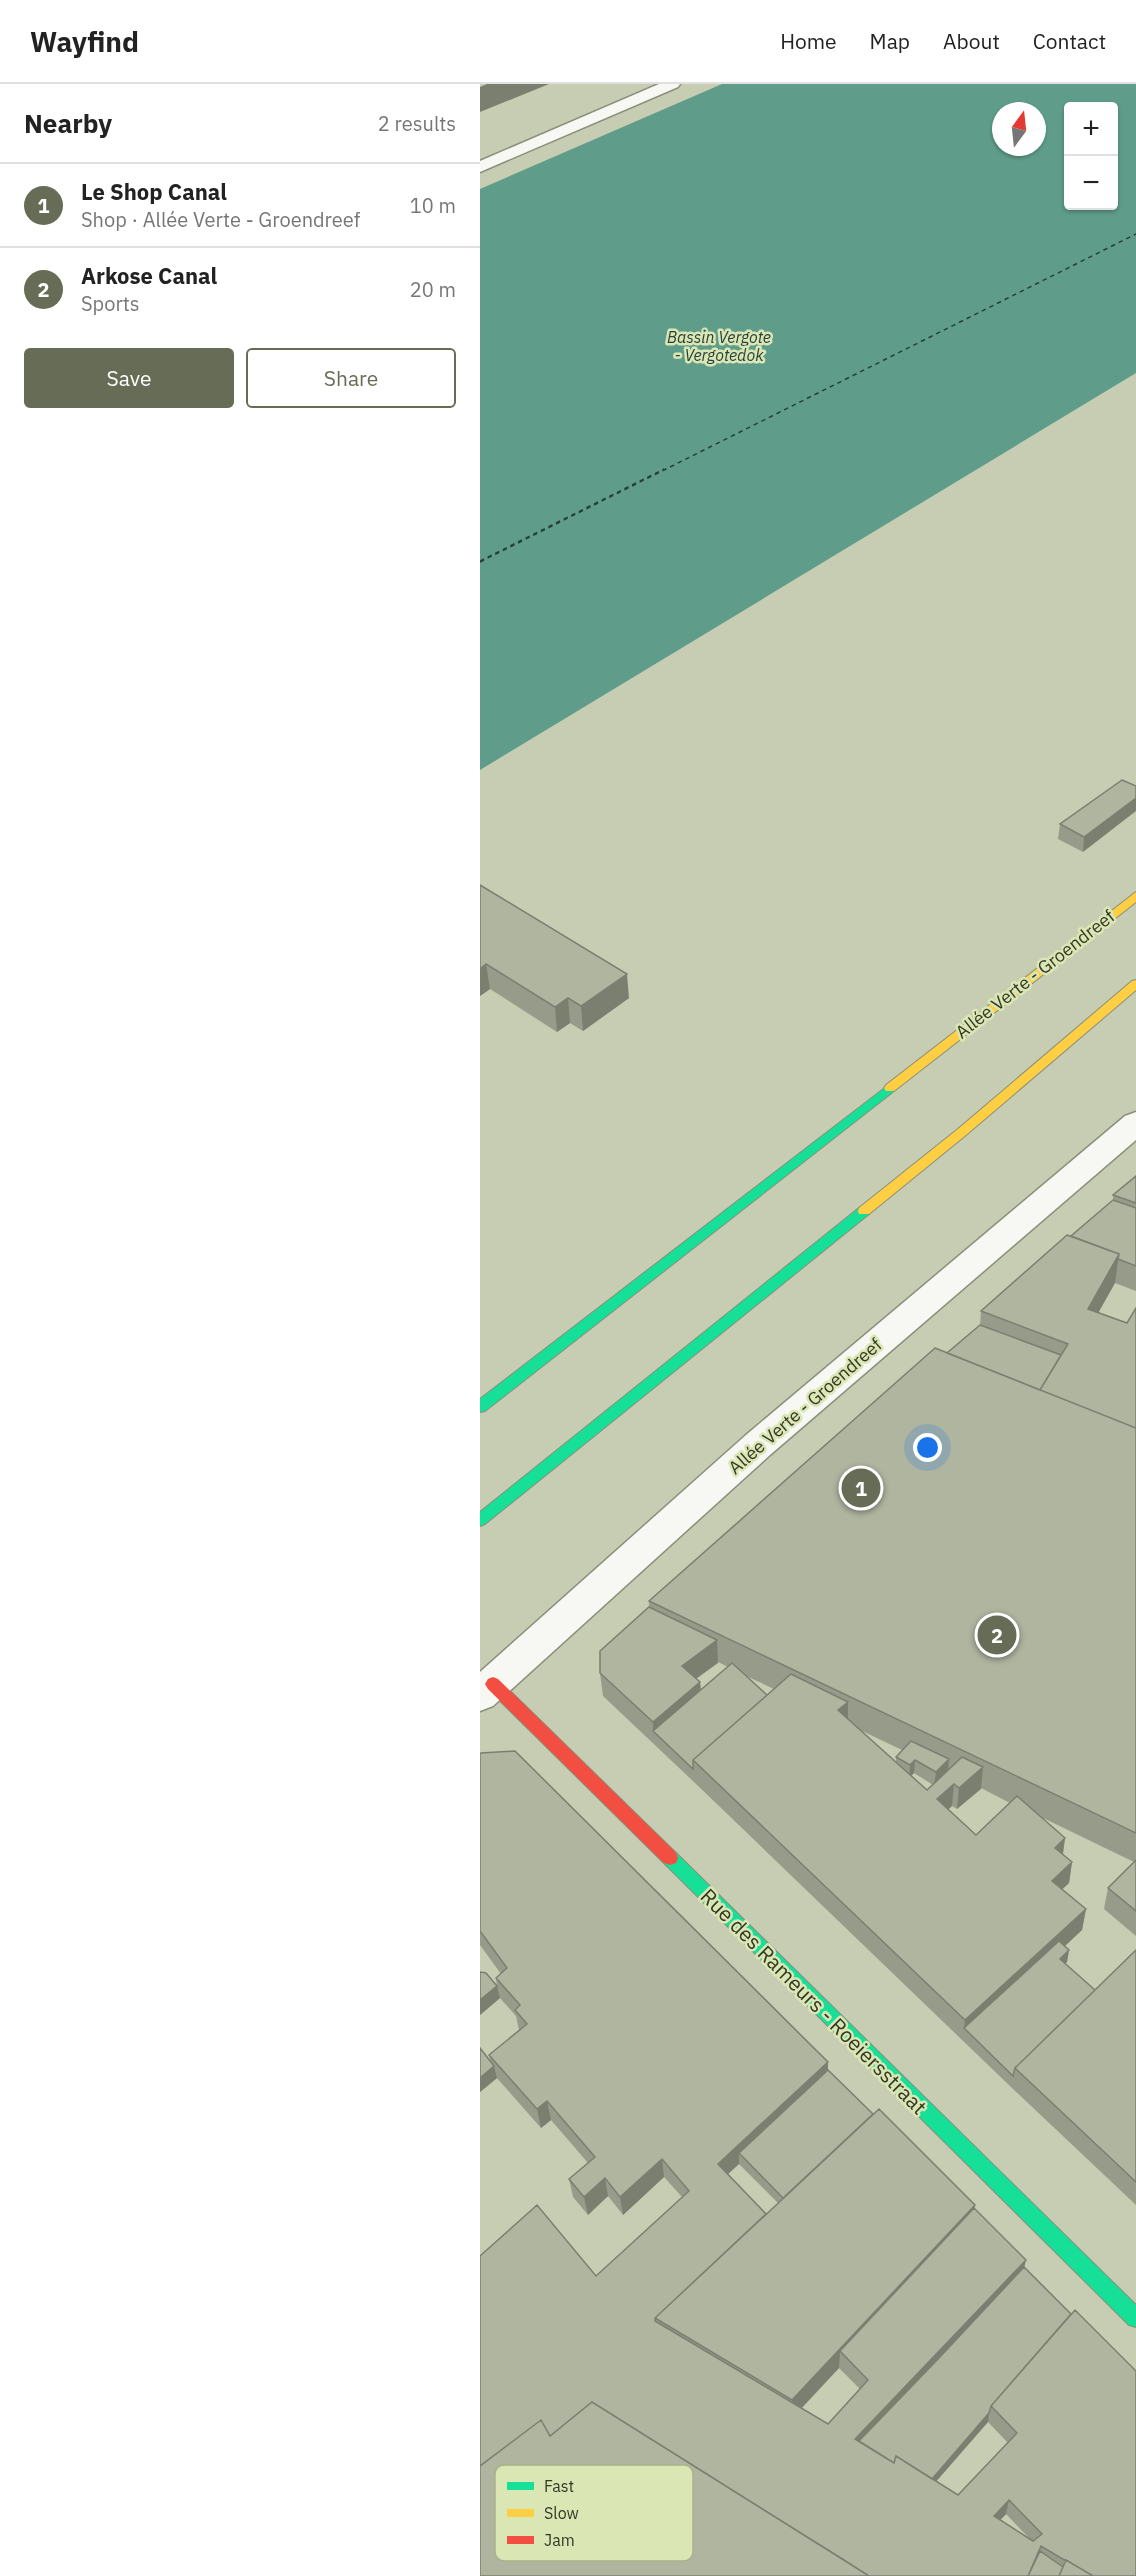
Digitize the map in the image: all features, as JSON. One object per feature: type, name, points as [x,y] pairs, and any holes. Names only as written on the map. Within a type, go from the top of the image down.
[{"type":"main road","name":"Allée Verte - Groendreef","points":[[480,1407],[1136,896]]},
{"type":"main road","points":[[480,1520],[962,1132],[1136,984]]},
{"type":"main road","name":"Rue des Rameurs - Roeiersstraat","points":[[486,1690],[1136,2318]]},
{"type":"street","name":"Allée Verte - Groendreef","points":[[486,1690],[758,1445],[1136,1123]]},
{"type":"lane","points":[[480,167],[672,84]]},
{"type":"water","name":"Bassin Vergote - Vergotedok","points":[[722,84],[1136,84],[1136,373],[480,770],[480,189]]},
{"type":"building","points":[[1122,780],[1136,786],[1136,798],[1084,837],[1060,824]]},
{"type":"building","points":[[480,885],[627,974],[581,1006],[568,998],[555,1007],[486,964],[480,969]]},
{"type":"building","points":[[1136,1176],[1136,1203],[1113,1195]]},
{"type":"building","points":[[1113,1200],[1136,1208],[1136,1266],[1118,1259],[1119,1254],[1071,1236]]},
{"type":"building","points":[[1067,1235],[1119,1254],[1088,1309],[1127,1323],[1136,1308],[1136,1428],[1040,1390],[1068,1344],[981,1311]]},
{"type":"building","points":[[980,1325],[1061,1355],[1040,1390],[947,1353]]},
{"type":"building","points":[[935,1348],[1136,1428],[1136,1833],[649,1601]]},
{"type":"building","points":[[649,1607],[717,1640],[682,1666],[700,1682],[653,1722],[600,1673],[600,1651]]},
{"type":"building","points":[[732,1663],[767,1695],[693,1760],[693,1769],[653,1731]]},
{"type":"building","points":[[791,1674],[848,1702],[838,1710],[927,1790],[962,1757],[983,1767],[959,1788],[954,1784],[937,1799],[976,1835],[1017,1796],[1065,1838],[1055,1848],[1072,1862],[1052,1881],[1086,1909],[965,2020],[693,1760]]},
{"type":"building","points":[[911,1741],[949,1759],[936,1772],[915,1760],[910,1765],[896,1757]]},
{"type":"building","points":[[515,1751],[828,2062],[718,2164],[766,2214],[655,2318],[655,2321],[828,2424],[868,2380],[840,2351],[974,2208],[1026,2260],[855,2439],[894,2463],[896,2456],[958,2495],[1017,2433],[991,2406],[1075,2310],[1136,2371],[1136,2576],[1093,2576],[1041,2546],[1028,2576],[869,2576],[592,2402],[550,2436],[541,2420],[480,2466],[480,2256],[537,2205],[596,2276],[689,2191],[662,2159],[620,2197],[605,2178],[584,2197],[569,2179],[595,2157],[547,2101],[537,2109],[489,2055],[527,2024],[515,2010],[520,2005],[496,1978],[507,1968],[480,1931],[480,1754]],"holes":[[[1009,2500],[1042,2534],[1033,2541],[994,2516]]]},
{"type":"building","points":[[1136,1860],[1136,1911],[1108,1888]]},
{"type":"building","points":[[1059,1941],[1069,1950],[1060,1959],[1095,1990],[1015,2068],[1013,2076],[964,2028]]},
{"type":"building","points":[[1136,1950],[1136,2182],[1015,2068]]},
{"type":"building","points":[[480,1972],[486,1973],[497,1986],[480,2000]]},
{"type":"building","points":[[480,2048],[494,2066],[480,2078]]},
{"type":"building","points":[[828,2070],[873,2114],[783,2198],[739,2153]]},
{"type":"building","points":[[879,2109],[975,2205],[792,2400],[655,2318]]},
{"type":"building","points":[[1024,2267],[1071,2314],[991,2406],[989,2413],[932,2479],[896,2456],[894,2463],[859,2441],[940,2357]]},
{"type":"building","points":[[592,2402],[692,2465],[495,2465],[495,2561],[693,2561],[693,2465],[869,2576],[480,2576],[480,2466],[541,2420],[550,2436]]},
{"type":"building","points":[[1040,2551],[1063,2567],[1059,2576],[1028,2576]]},
{"type":"building","points":[[1066,2560],[1093,2576],[1059,2576]]},
{"type":"ferry route","points":[[480,562],[1136,234]]},
{"type":"ferry route","points":[[480,561],[664,469]]},
{"type":"traffic: fast","points":[[480,1407],[890,1088]]},
{"type":"traffic: fast","points":[[480,1520],[864,1211]]},
{"type":"traffic: fast","points":[[670,1858],[1136,2318]]},
{"type":"traffic: slow","points":[[890,1088],[1136,896]]},
{"type":"traffic: slow","points":[[864,1211],[962,1132],[1136,984]]},
{"type":"traffic: jam","points":[[493,1684],[670,1858]]},
{"type":"place","name":"Le Shop Canal","points":[[861,1488]]},
{"type":"place","name":"Arkose Canal","points":[[997,1635]]}]
